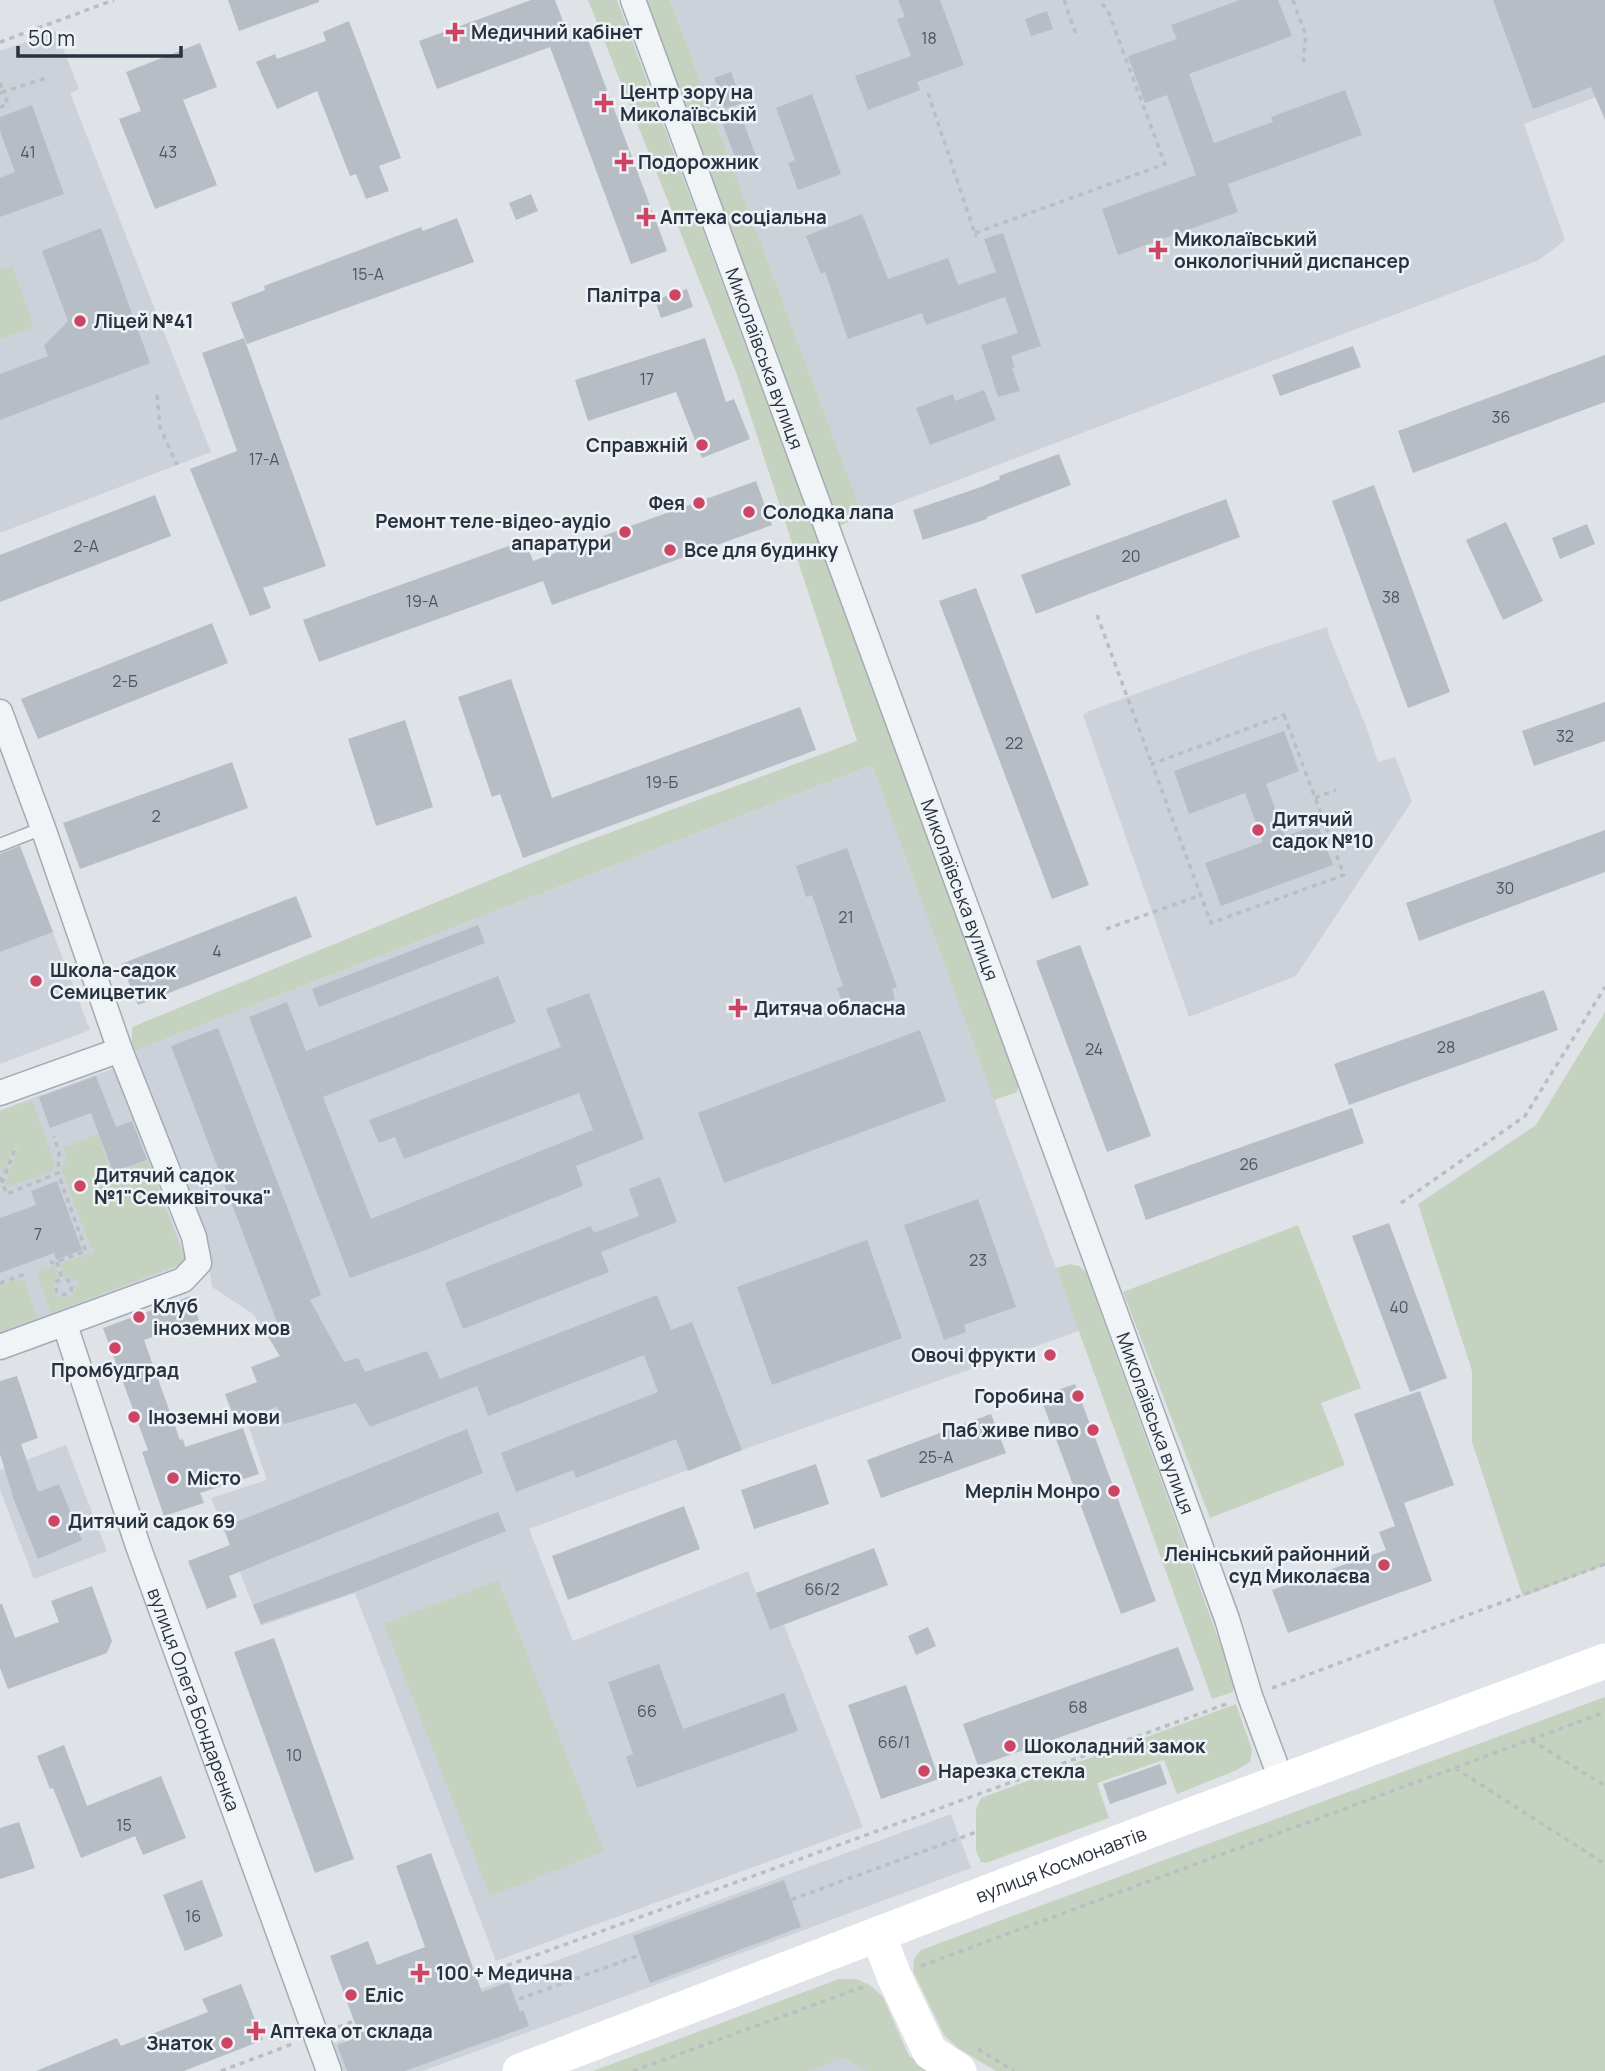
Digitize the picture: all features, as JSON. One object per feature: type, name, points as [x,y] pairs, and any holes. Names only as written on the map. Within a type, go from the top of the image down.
[{"type":"main road","name":"вулиця Космонавтів","points":[[520,2071],[1159,1827],[1605,1661]]},
{"type":"main road","points":[[878,1934],[914,1973],[930,2052],[965,2058]]},
{"type":"street","name":"Миколаївська вулиця","points":[[633,0],[1176,1478],[1282,1782]]},
{"type":"street","points":[[0,712],[120,1050],[194,1237],[200,1263],[183,1280],[65,1325],[0,1346]]},
{"type":"street","points":[[0,1093],[120,1050]]},
{"type":"street","name":"вулиця Олега Бондаренка","points":[[65,1325],[138,1546],[316,2035],[339,2066]]},
{"type":"lane","points":[[0,845],[43,828]]},
{"type":"path","points":[[0,42],[114,0]]},
{"type":"path","points":[[1064,0],[1077,37]]},
{"type":"path","points":[[928,93],[975,235],[1165,164],[1108,11],[1099,0]]},
{"type":"path","points":[[1293,0],[1306,36],[1303,58],[1306,65]]},
{"type":"path","points":[[2,92],[46,78]]},
{"type":"path","points":[[0,83],[8,104],[0,107]]},
{"type":"path","points":[[157,394],[160,427],[177,465]]},
{"type":"path","points":[[1097,615],[1152,764],[1201,895],[1211,923],[1344,875],[1284,715],[1152,764]]},
{"type":"path","points":[[1315,798],[1336,790]]},
{"type":"path","points":[[1106,929],[1201,895]]},
{"type":"path","points":[[1401,1203],[1525,1115],[1605,987]]},
{"type":"path","points":[[50,1261],[57,1262],[86,1251],[58,1173],[59,1152],[54,1136]]},
{"type":"path","points":[[2,1183],[16,1146]]},
{"type":"path","points":[[0,1196],[58,1173]]},
{"type":"path","points":[[0,1177],[7,1194]]},
{"type":"path","points":[[57,1262],[62,1279]]},
{"type":"path","points":[[0,1283],[28,1273]]},
{"type":"path","points":[[65,1278],[72,1284],[71,1292],[64,1296],[55,1291],[57,1281],[62,1279],[65,1278]]},
{"type":"path","points":[[221,2071],[1605,1564]]},
{"type":"path","points":[[633,2071],[914,1973],[1605,1712]]},
{"type":"path","points":[[1531,1740],[1605,1786]]},
{"type":"path","points":[[1455,1768],[1605,1864]]},
{"type":"path","points":[[339,2066],[979,1831]]},
{"type":"path","points":[[965,2058],[1014,2071]]},
{"type":"shaded area","name":"Миколаївський онкологічний диспансер","points":[[670,0],[1605,0],[1605,94],[1524,124],[1565,240],[1539,260],[863,516]]},
{"type":"shaded area","name":"Ліцей №41","points":[[56,31],[79,89],[70,93],[211,452],[0,533],[0,51]]},
{"type":"shaded area","name":"Дитячий садок №10","points":[[1327,627],[1378,762],[1395,757],[1412,801],[1296,976],[1189,1017],[1083,715],[1253,651]]},
{"type":"shaded area","points":[[872,765],[1079,1331],[742,1450],[529,1529],[573,1641],[748,1571],[770,1630],[784,1625],[863,1827],[496,1961],[355,1593],[261,1626],[211,1498],[267,1480],[246,1419],[297,1400],[280,1356],[253,1314],[212,1287],[205,1238],[132,1052]]},
{"type":"shaded area","name":"Школа-садок Семицветик","points":[[20,846],[90,1030],[0,1064],[0,854]]},
{"type":"shaded area","name":"Дитячий садок №1\"Семиквіточка\"","points":[[114,1068],[188,1263],[0,1333],[0,1110]]},
{"type":"shaded area","name":"Дитячий садок 69","points":[[66,1445],[107,1551],[34,1579],[0,1490],[0,1470]]},
{"type":"shaded area","points":[[951,1814],[971,1868],[423,2071],[342,2071],[332,2044]]},
{"type":"shaded area","points":[[863,2042],[913,2071],[788,2071]]},
{"type":"green space","points":[[588,0],[617,0],[1019,1081],[1017,1092],[994,1100],[872,765],[132,1052],[132,1027],[571,847],[857,741],[737,375]]},
{"type":"green space","points":[[646,0],[670,0],[863,516],[839,526]]},
{"type":"green space","points":[[12,266],[34,327],[0,339],[0,270]]},
{"type":"green space","points":[[1605,1012],[1605,1565],[1523,1597],[1472,1442],[1472,1371],[1418,1204],[1536,1125]]},
{"type":"green space","points":[[32,1100],[55,1164],[53,1171],[8,1187],[6,1182],[18,1146],[14,1147],[4,1177],[0,1166],[0,1112]]},
{"type":"green space","points":[[98,1134],[112,1174],[148,1161],[186,1262],[51,1313],[38,1278],[39,1271],[55,1265],[59,1278],[54,1284],[54,1293],[61,1298],[69,1296],[75,1286],[79,1285],[77,1280],[63,1276],[60,1264],[93,1254],[94,1247],[91,1248],[61,1169],[67,1158],[63,1148]]},
{"type":"green space","points":[[1298,1225],[1361,1388],[1321,1403],[1345,1465],[1210,1518],[1123,1292]]},
{"type":"green space","points":[[1070,1264],[1079,1266],[1086,1272],[1235,1685],[1233,1692],[1212,1699],[1056,1268]]},
{"type":"green space","points":[[16,1279],[24,1281],[38,1318],[0,1332],[0,1285]]},
{"type":"green space","points":[[498,1580],[604,1851],[490,1896],[384,1624]]},
{"type":"green space","points":[[1605,1697],[1605,2071],[996,2071],[959,2049],[944,2035],[913,1971],[914,1959],[921,1950]]},
{"type":"green space","points":[[1236,1704],[1252,1750],[1250,1762],[1237,1770],[1177,1794],[1164,1760],[1097,1783],[1109,1818],[986,1863],[981,1862],[976,1851],[976,1809],[981,1798]]},
{"type":"green space","points":[[839,1979],[857,1979],[871,1986],[883,1997],[909,2056],[934,2071],[867,2071],[845,2058],[808,2071],[593,2071]]},
{"type":"building","points":[[228,0],[319,0],[319,2],[239,31]]},
{"type":"building","points":[[531,0],[555,0],[570,40],[586,34],[667,251],[631,264],[550,47],[437,89],[419,41]]},
{"type":"building","points":[[898,0],[940,0],[964,65],[917,82],[920,90],[868,110],[855,76],[911,56],[897,19],[905,17]]},
{"type":"building","points":[[1240,0],[1278,0],[1292,36],[1189,74],[1214,143],[1273,122],[1271,117],[1345,90],[1362,135],[1228,184],[1238,212],[1118,255],[1102,209],[1196,175],[1167,95],[1145,103],[1128,56],[1177,39],[1171,25]]},
{"type":"building","points":[[1493,0],[1605,0],[1605,120],[1591,87],[1533,109]]},
{"type":"building","points":[[1047,11],[1053,29],[1031,36],[1025,19]]},
{"type":"building","points":[[349,21],[401,158],[379,166],[389,191],[366,199],[356,174],[350,176],[317,91],[277,109],[256,62],[275,54],[277,59],[326,41],[323,32]]},
{"type":"building","points":[[200,43],[217,87],[183,100],[217,185],[155,209],[119,119],[141,111],[126,72]]},
{"type":"building","points":[[731,72],[742,103],[725,109],[714,78]]},
{"type":"building","points":[[812,94],[841,174],[798,190],[788,163],[795,160],[776,108]]},
{"type":"building","points":[[32,105],[64,194],[0,217],[0,178],[15,172],[0,131],[0,117]]},
{"type":"building","points":[[740,112],[758,162],[739,169],[721,119]]},
{"type":"building","points":[[531,194],[538,211],[516,220],[509,203]]},
{"type":"building","points":[[862,214],[888,279],[948,258],[958,285],[996,272],[984,239],[1003,233],[1041,346],[1011,356],[1020,391],[998,397],[981,345],[1018,333],[1005,297],[926,325],[922,313],[848,339],[825,272],[821,274],[806,236]]},
{"type":"building","points":[[457,218],[474,262],[247,344],[231,303],[265,290],[264,286],[421,227],[423,231]]},
{"type":"building","points":[[101,228],[150,363],[0,420],[0,374],[48,356],[44,346],[68,321],[42,251]]},
{"type":"building","points":[[687,289],[693,307],[661,318],[655,300]]},
{"type":"building","points":[[244,338],[326,566],[263,588],[271,608],[250,616],[190,469],[237,451],[202,353]]},
{"type":"building","points":[[705,338],[726,402],[734,399],[750,439],[702,458],[676,392],[588,421],[575,380]]},
{"type":"building","points":[[1353,346],[1361,367],[1280,396],[1272,375]]},
{"type":"building","points":[[1605,355],[1605,402],[1413,473],[1398,431]]},
{"type":"building","points":[[984,390],[996,420],[930,445],[916,408],[953,394],[955,401]]},
{"type":"building","points":[[1059,454],[1071,485],[987,519],[923,540],[913,510],[978,488],[1000,479],[999,476]]},
{"type":"building","points":[[756,481],[772,525],[552,605],[543,581],[319,662],[303,620],[525,540],[533,561]]},
{"type":"building","points":[[1374,485],[1450,692],[1408,708],[1332,501]]},
{"type":"building","points":[[155,495],[171,536],[0,602],[0,555]]},
{"type":"building","points":[[1226,499],[1240,537],[1036,614],[1021,575]]},
{"type":"building","points":[[1506,522],[1543,601],[1503,620],[1466,540]]},
{"type":"building","points":[[1587,524],[1595,544],[1560,559],[1552,538]]},
{"type":"building","points":[[976,588],[1089,885],[1052,899],[939,601]]},
{"type":"building","points":[[212,623],[228,663],[38,739],[21,699]]},
{"type":"building","points":[[511,679],[552,798],[800,707],[816,750],[523,858],[500,794],[492,797],[458,697]]},
{"type":"building","points":[[1605,702],[1605,741],[1534,766],[1522,731]]},
{"type":"building","points":[[405,720],[433,807],[376,826],[348,739]]},
{"type":"building","points":[[1284,731],[1299,771],[1266,784],[1285,836],[1318,825],[1333,865],[1221,906],[1205,863],[1263,842],[1245,793],[1189,814],[1174,771]]},
{"type":"building","points":[[232,762],[248,808],[80,869],[63,823]]},
{"type":"building","points":[[1605,830],[1605,872],[1419,941],[1406,903]]},
{"type":"building","points":[[20,846],[53,932],[0,952],[0,854]]},
{"type":"building","name":"Дитяча обласна","points":[[847,848],[897,987],[892,989],[895,999],[846,1015],[837,988],[843,986],[812,895],[806,897],[796,866]]},
{"type":"building","points":[[296,896],[312,937],[138,1005],[121,964]]},
{"type":"building","points":[[478,925],[485,943],[319,1007],[312,989]]},
{"type":"building","points":[[1080,945],[1151,1136],[1107,1152],[1036,961]]},
{"type":"building","points":[[498,976],[516,1022],[323,1097],[371,1219],[593,1130],[579,1093],[404,1159],[395,1137],[379,1143],[369,1120],[561,1047],[546,1009],[589,993],[644,1139],[576,1166],[583,1186],[350,1278],[249,1017],[287,1002],[306,1051]]},
{"type":"building","points":[[1544,990],[1558,1030],[1349,1105],[1334,1064]]},
{"type":"building","points":[[218,1028],[321,1295],[310,1300],[344,1362],[358,1358],[365,1372],[427,1351],[440,1379],[657,1295],[671,1330],[692,1322],[742,1450],[688,1471],[676,1439],[576,1478],[573,1470],[516,1492],[501,1453],[658,1392],[644,1355],[488,1416],[477,1386],[370,1427],[356,1403],[284,1424],[277,1407],[236,1423],[225,1394],[257,1382],[251,1367],[280,1356],[266,1333],[279,1327],[171,1046]]},
{"type":"building","points":[[920,1030],[946,1101],[724,1183],[698,1113]]},
{"type":"building","points":[[96,1076],[116,1127],[132,1121],[147,1160],[113,1172],[91,1113],[50,1128],[39,1097]]},
{"type":"building","points":[[1352,1108],[1364,1143],[1146,1220],[1134,1185]]},
{"type":"building","points":[[660,1177],[677,1222],[601,1252],[609,1272],[463,1329],[445,1283],[591,1226],[594,1233],[639,1216],[629,1189]]},
{"type":"building","points":[[57,1181],[82,1250],[56,1260],[54,1253],[0,1273],[0,1218],[36,1205],[31,1191]]},
{"type":"building","points":[[978,1199],[1016,1307],[964,1325],[966,1332],[944,1340],[904,1225]]},
{"type":"building","points":[[1389,1223],[1447,1378],[1410,1392],[1352,1236]]},
{"type":"building","points":[[867,1240],[902,1338],[772,1385],[737,1287]]},
{"type":"building","points":[[190,1296],[199,1320],[144,1340],[180,1440],[183,1439],[185,1447],[243,1428],[259,1474],[200,1493],[204,1503],[164,1516],[142,1452],[148,1450],[103,1328]]},
{"type":"building","points":[[17,1376],[38,1438],[21,1444],[38,1492],[59,1484],[82,1540],[38,1559],[14,1500],[0,1454],[0,1381]]},
{"type":"building","points":[[1075,1384],[1156,1601],[1121,1614],[1040,1396]]},
{"type":"building","points":[[1420,1391],[1454,1485],[1404,1503],[1432,1581],[1288,1633],[1272,1590],[1386,1550],[1379,1532],[1395,1526],[1354,1414]]},
{"type":"building","points":[[991,1414],[1006,1453],[881,1498],[867,1460]]},
{"type":"building","points":[[467,1429],[483,1473],[229,1576],[237,1597],[207,1609],[188,1561],[230,1545],[224,1527]]},
{"type":"building","points":[[816,1464],[829,1504],[754,1529],[741,1490]]},
{"type":"building","points":[[684,1506],[700,1549],[568,1600],[552,1556]]},
{"type":"building","points":[[498,1512],[506,1531],[355,1592],[261,1624],[253,1605]]},
{"type":"building","points":[[874,1548],[888,1585],[770,1630],[756,1593]]},
{"type":"building","points":[[92,1586],[112,1641],[107,1653],[8,1689],[0,1668],[0,1604],[15,1638],[59,1622],[51,1601]]},
{"type":"building","points":[[928,1627],[936,1646],[916,1655],[908,1636]]},
{"type":"building","points":[[274,1638],[354,1859],[315,1873],[234,1652]]},
{"type":"building","points":[[1178,1647],[1194,1690],[978,1766],[963,1724]]},
{"type":"building","points":[[659,1664],[683,1729],[784,1693],[798,1731],[637,1788],[626,1757],[633,1754],[608,1682]]},
{"type":"building","points":[[906,1685],[939,1779],[881,1799],[848,1705]]},
{"type":"building","points":[[64,1745],[87,1806],[161,1776],[186,1838],[143,1855],[135,1836],[81,1858],[37,1756]]},
{"type":"building","points":[[1160,1764],[1167,1784],[1110,1804],[1103,1784]]},
{"type":"building","points":[[19,1822],[35,1868],[0,1879],[0,1828]]},
{"type":"building","points":[[431,1853],[482,1992],[509,1982],[520,2012],[523,2010],[529,2026],[405,2071],[347,2071],[337,2045],[360,2037],[330,1956],[368,1941],[377,1965],[425,1947],[396,1866]]},
{"type":"building","points":[[202,1880],[223,1936],[185,1951],[163,1895]]},
{"type":"building","points":[[784,1880],[801,1927],[650,1983],[633,1936]]},
{"type":"building","points":[[241,1984],[263,2040],[184,2071],[36,2071],[117,2038],[121,2046],[208,2012],[202,1999]]},
{"type":"place","name":"Медичний кабінет","points":[[455,32]]},
{"type":"place","name":"Центр зору на Миколаївській","points":[[604,103]]},
{"type":"place","name":"Подорожник","points":[[624,162]]},
{"type":"place","name":"Аптека соціальна","points":[[646,217]]},
{"type":"place","name":"Миколаївський онкологічний диспансер","points":[[1158,250]]},
{"type":"place","name":"Палітра","points":[[675,295]]},
{"type":"place","name":"Ліцей №41","points":[[80,321]]},
{"type":"place","name":"Справжній","points":[[702,445]]},
{"type":"place","name":"Фея","points":[[699,503]]},
{"type":"place","name":"Солодка лапа","points":[[749,512]]},
{"type":"place","name":"Ремонт теле-відео-аудіо апаратури","points":[[625,532]]},
{"type":"place","name":"Все для будинку","points":[[670,550]]},
{"type":"place","name":"Дитячий садок №10","points":[[1258,830]]},
{"type":"place","name":"Школа-садок Семицветик","points":[[36,981]]},
{"type":"place","name":"Дитяча обласна","points":[[738,1008]]},
{"type":"place","name":"Дитячий садок №1\"Семиквіточка\"","points":[[80,1186]]},
{"type":"place","name":"Клуб іноземних мов","points":[[139,1317]]},
{"type":"place","name":"Промбудград","points":[[115,1348]]},
{"type":"place","name":"Овочі фрукти","points":[[1050,1355]]},
{"type":"place","name":"Горобина","points":[[1078,1396]]},
{"type":"place","name":"Іноземні мови","points":[[134,1417]]},
{"type":"place","name":"Паб живе пиво","points":[[1093,1430]]},
{"type":"place","name":"Місто","points":[[173,1478]]},
{"type":"place","name":"Мерлін Монро","points":[[1114,1491]]},
{"type":"place","name":"Дитячий садок 69","points":[[54,1521]]},
{"type":"place","name":"Ленінський районний суд Миколаєва","points":[[1384,1565]]},
{"type":"place","name":"Шоколадний замок","points":[[1010,1746]]},
{"type":"place","name":"Нарезка стекла","points":[[924,1771]]},
{"type":"place","name":"100 + Медична","points":[[420,1973]]},
{"type":"place","name":"Еліс","points":[[351,1995]]},
{"type":"place","name":"Аптека от склада","points":[[256,2031]]},
{"type":"place","name":"Знаток","points":[[227,2043]]}]
